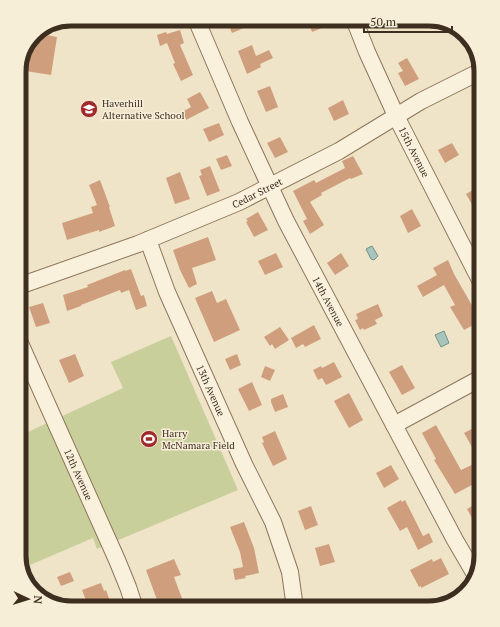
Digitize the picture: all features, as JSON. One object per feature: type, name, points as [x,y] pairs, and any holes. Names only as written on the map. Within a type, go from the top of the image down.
[{"type":"street","name":"14th Avenue","points":[[199,26],[240,122],[286,221],[455,540],[472,569]]},
{"type":"street","name":"15th Avenue","points":[[357,26],[396,116],[474,268]]},
{"type":"street","name":"Cedar Street","points":[[26,284],[148,240],[239,202],[339,151],[421,101],[474,74]]},
{"type":"street","name":"13th Avenue","points":[[148,240],[166,292],[244,464],[273,522],[290,572],[294,601]]},
{"type":"street","name":"12th Avenue","points":[[26,357],[117,560],[133,601]]},
{"type":"street","points":[[394,425],[474,382]]},
{"type":"green space","points":[[171,336],[238,490],[97,549],[93,538],[30,565],[26,556],[26,433],[123,388],[111,362]]},
{"type":"water","points":[[372,246],[378,256],[374,260],[371,259],[366,249]]},
{"type":"water","points":[[444,331],[449,343],[441,347],[435,335]]},
{"type":"building","points":[[229,26],[243,26],[244,28],[232,33]]},
{"type":"building","points":[[310,26],[327,26],[312,32]]},
{"type":"building","points":[[180,30],[184,43],[180,45],[193,75],[181,81],[173,64],[175,63],[167,43],[160,46],[157,35]]},
{"type":"building","points":[[45,35],[57,37],[51,75],[26,71],[29,54],[39,39]]},
{"type":"building","points":[[252,45],[256,56],[269,50],[273,58],[260,64],[261,67],[247,74],[238,51]]},
{"type":"building","points":[[407,58],[419,79],[405,86],[398,73],[403,71],[398,63]]},
{"type":"building","points":[[270,86],[278,107],[266,112],[257,91]]},
{"type":"building","points":[[200,92],[209,108],[186,120],[182,112],[191,107],[187,99]]},
{"type":"building","points":[[343,100],[349,114],[334,121],[328,108]]},
{"type":"building","points":[[219,123],[224,135],[209,142],[203,129]]},
{"type":"building","points":[[280,137],[288,152],[275,158],[267,143]]},
{"type":"building","points":[[452,143],[459,155],[445,163],[438,150]]},
{"type":"building","points":[[227,155],[232,166],[221,170],[216,159]]},
{"type":"building","points":[[353,156],[363,174],[351,179],[350,178],[321,193],[322,195],[310,202],[324,225],[310,234],[303,221],[307,219],[293,191],[314,180],[316,183],[345,168],[342,161]]},
{"type":"building","points":[[210,166],[220,191],[207,196],[199,176],[202,175],[200,170]]},
{"type":"building","points":[[180,172],[190,199],[175,204],[166,178]]},
{"type":"building","points":[[100,180],[115,226],[99,232],[99,230],[67,240],[62,223],[93,213],[91,207],[97,205],[89,185]]},
{"type":"building","points":[[474,189],[474,208],[466,194]]},
{"type":"building","points":[[412,209],[421,226],[408,233],[400,216]]},
{"type":"building","points":[[258,212],[268,230],[254,237],[246,222],[248,221],[246,219]]},
{"type":"building","points":[[208,237],[216,260],[192,268],[197,284],[189,288],[180,270],[173,250]]},
{"type":"building","points":[[276,253],[283,267],[265,275],[258,261]]},
{"type":"building","points":[[341,253],[349,266],[335,275],[327,263]]},
{"type":"building","points":[[448,260],[454,274],[474,309],[474,325],[464,330],[450,307],[455,305],[444,285],[423,297],[417,286],[437,275],[433,268]]},
{"type":"building","points":[[131,269],[141,296],[144,295],[147,306],[136,310],[129,290],[121,293],[120,290],[67,311],[63,295],[88,287],[87,285]]},
{"type":"building","points":[[212,291],[217,303],[226,299],[240,330],[214,342],[195,298]]},
{"type":"building","points":[[43,303],[50,323],[36,327],[29,307]]},
{"type":"building","points":[[378,304],[383,316],[375,320],[377,324],[364,330],[363,328],[360,330],[355,320],[358,319],[356,314]]},
{"type":"building","points":[[314,325],[321,339],[305,347],[303,344],[296,348],[291,338]]},
{"type":"building","points":[[280,327],[289,340],[275,349],[272,344],[270,346],[264,337]]},
{"type":"building","points":[[75,354],[84,376],[69,383],[59,360]]},
{"type":"building","points":[[237,354],[241,365],[230,370],[225,359]]},
{"type":"building","points":[[334,362],[342,377],[326,385],[322,378],[318,380],[313,370],[321,366],[322,368]]},
{"type":"building","points":[[402,365],[415,388],[402,395],[389,372]]},
{"type":"building","points":[[265,366],[275,370],[270,381],[261,377]]},
{"type":"building","points":[[252,382],[262,405],[249,411],[238,389]]},
{"type":"building","points":[[349,393],[363,420],[349,428],[334,401]]},
{"type":"building","points":[[283,394],[288,407],[275,412],[271,399]]},
{"type":"building","points":[[436,425],[461,470],[474,464],[474,484],[455,494],[434,460],[436,459],[422,433]]},
{"type":"building","points":[[474,428],[474,450],[464,433]]},
{"type":"building","points":[[275,431],[287,459],[273,466],[262,443],[264,442],[262,437]]},
{"type":"building","points":[[391,465],[399,479],[384,488],[376,473]]},
{"type":"building","points":[[401,500],[402,502],[405,500],[423,536],[429,533],[433,542],[418,550],[407,527],[400,531],[387,508]]},
{"type":"building","points":[[474,505],[474,520],[473,520],[467,509]]},
{"type":"building","points":[[311,506],[318,525],[305,530],[298,511]]},
{"type":"building","points":[[244,522],[254,548],[259,573],[235,580],[233,569],[243,567],[240,552],[230,527]]},
{"type":"building","points":[[329,544],[335,562],[320,566],[315,548]]},
{"type":"building","points":[[441,558],[449,574],[421,588],[421,586],[419,587],[410,570],[432,559],[433,562]]},
{"type":"building","points":[[174,559],[181,575],[174,577],[183,601],[157,601],[146,570]]},
{"type":"building","points":[[70,572],[74,581],[61,586],[57,577]]},
{"type":"building","points":[[101,583],[104,591],[106,590],[110,601],[86,601],[82,590]]},
{"type":"place","name":"Haverhill Alternative School","points":[[89,109]]},
{"type":"place","name":"Harry McNamara Field","points":[[149,439]]}]
